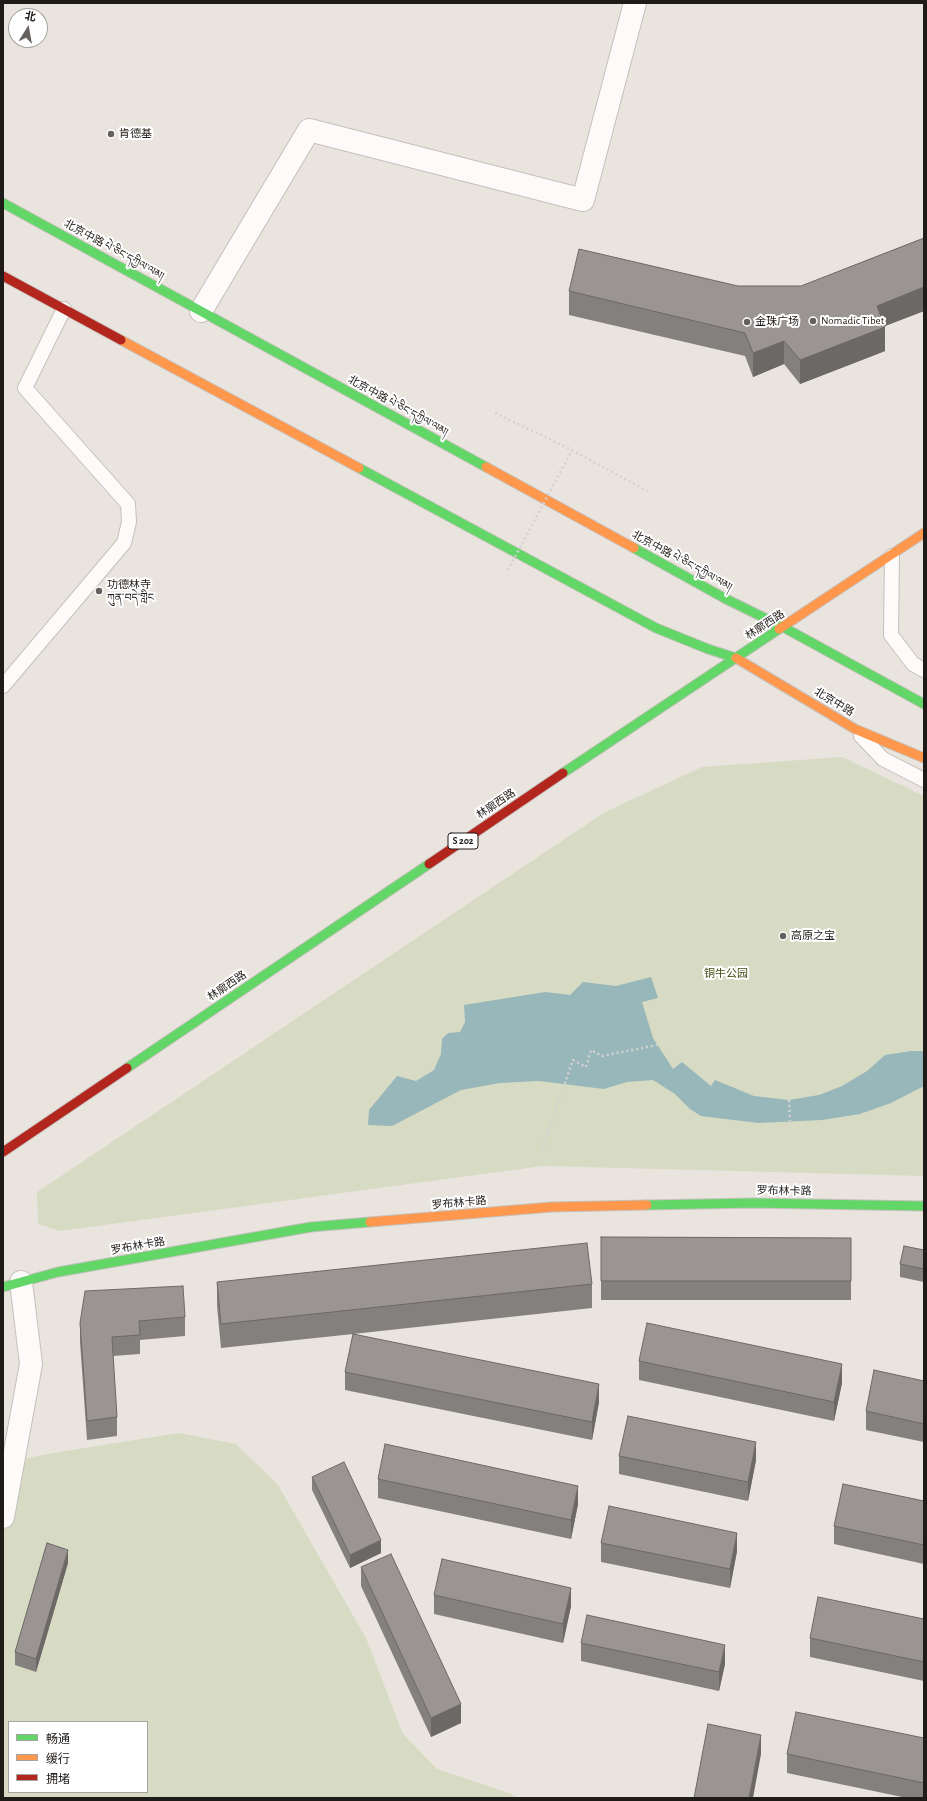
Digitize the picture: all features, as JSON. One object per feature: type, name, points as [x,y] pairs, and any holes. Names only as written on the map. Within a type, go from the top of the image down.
[{"type":"main road","name":"北京中路 པེ་ཅིང་དཀྱིལ་ལམ།","points":[[3,203],[726,599],[783,627]]},
{"type":"main road","points":[[3,276],[656,628],[708,649],[736,658]]},
{"type":"main road","name":"林廓西路","points":[[3,1152],[599,749],[892,556],[924,533]]},
{"type":"main road","points":[[783,627],[824,651],[924,704]]},
{"type":"main road","name":"北京中路","points":[[736,658],[855,729],[924,758]]},
{"type":"main road","name":"罗布林卡路","points":[[12,1285],[58,1272],[318,1227],[552,1207],[753,1203],[924,1206]]},
{"type":"street","points":[[201,311],[309,130],[583,200],[635,3]]},
{"type":"street","points":[[3,1517],[31,1364],[12,1285]]},
{"type":"lane","points":[[3,686],[124,543],[129,522],[128,504],[25,388],[64,309]]},
{"type":"lane","points":[[892,556],[891,635],[913,664],[924,670]]},
{"type":"lane","points":[[855,729],[883,759],[924,780]]},
{"type":"path","points":[[495,413],[572,450],[647,491]]},
{"type":"path","points":[[508,570],[572,450]]},
{"type":"path","points":[[542,1150],[573,1060],[586,1067],[591,1050],[602,1056],[657,1045]]},
{"type":"path","points":[[789,1100],[790,1121]]},
{"type":"green space","name":"铜牛公园","points":[[842,757],[924,796],[924,1176],[543,1166],[60,1231],[38,1224],[37,1192],[605,812],[702,767]]},
{"type":"green space","points":[[179,1433],[236,1444],[278,1485],[366,1638],[403,1734],[437,1769],[509,1793],[519,1798],[3,1798],[3,1463],[53,1453]]},
{"type":"water","points":[[651,977],[658,998],[642,1002],[653,1038],[673,1069],[682,1062],[711,1086],[715,1080],[754,1096],[789,1100],[819,1095],[842,1086],[867,1071],[885,1055],[911,1051],[924,1051],[924,1086],[891,1103],[860,1114],[822,1120],[758,1123],[701,1116],[690,1109],[675,1094],[653,1080],[627,1082],[604,1089],[539,1081],[500,1083],[461,1090],[392,1126],[368,1125],[369,1110],[397,1076],[416,1081],[434,1070],[441,1054],[442,1039],[448,1033],[460,1032],[465,1022],[464,1005],[545,992],[570,995],[583,982],[616,986]]},
{"type":"building","points":[[924,238],[924,287],[877,306],[885,327],[800,360],[784,341],[753,353],[745,333],[569,291],[579,249],[738,286],[801,286]]},
{"type":"building","points":[[601,1237],[851,1238],[851,1281],[601,1281]]},
{"type":"building","points":[[587,1243],[592,1284],[221,1324],[217,1282]]},
{"type":"building","points":[[904,1246],[924,1250],[924,1269],[900,1264]]},
{"type":"building","points":[[183,1286],[185,1317],[139,1321],[140,1335],[112,1337],[117,1417],[87,1421],[80,1323],[85,1291]]},
{"type":"building","points":[[647,1323],[842,1364],[834,1402],[639,1361]]},
{"type":"building","points":[[353,1334],[599,1384],[592,1422],[345,1372]]},
{"type":"building","points":[[874,1370],[924,1381],[924,1424],[866,1411]]},
{"type":"building","points":[[628,1416],[756,1442],[748,1482],[619,1456]]},
{"type":"building","points":[[385,1444],[578,1486],[571,1520],[378,1479]]},
{"type":"building","points":[[344,1462],[381,1540],[350,1555],[312,1477]]},
{"type":"building","points":[[843,1484],[924,1501],[924,1545],[834,1526]]},
{"type":"building","points":[[609,1506],[737,1533],[730,1569],[601,1543]]},
{"type":"building","points":[[47,1543],[68,1550],[36,1659],[15,1652]]},
{"type":"building","points":[[391,1554],[461,1704],[431,1718],[361,1567]]},
{"type":"building","points":[[442,1559],[571,1588],[563,1624],[434,1595]]},
{"type":"building","points":[[818,1597],[924,1619],[924,1662],[810,1638]]},
{"type":"building","points":[[587,1615],[725,1645],[719,1672],[581,1643]]},
{"type":"building","points":[[796,1712],[924,1738],[924,1783],[787,1754]]},
{"type":"building","points":[[708,1724],[761,1735],[749,1798],[694,1798]]},
{"type":"traffic: fast","points":[[3,203],[486,467]]},
{"type":"traffic: fast","points":[[359,468],[656,628],[708,649],[736,658]]},
{"type":"traffic: fast","points":[[634,548],[726,599],[783,627]]},
{"type":"traffic: fast","points":[[783,627],[924,704]]},
{"type":"traffic: fast","points":[[563,773],[779,629]]},
{"type":"traffic: fast","points":[[127,1068],[429,864]]},
{"type":"traffic: fast","points":[[647,1205],[753,1203],[924,1206]]},
{"type":"traffic: fast","points":[[3,1287],[58,1272],[311,1227],[370,1222]]},
{"type":"traffic: slow","points":[[121,340],[359,468]]},
{"type":"traffic: slow","points":[[486,467],[634,548]]},
{"type":"traffic: slow","points":[[779,629],[924,533]]},
{"type":"traffic: slow","points":[[736,658],[855,729],[924,758]]},
{"type":"traffic: slow","points":[[370,1222],[552,1207],[647,1205]]},
{"type":"traffic: jam","points":[[3,276],[121,340]]},
{"type":"traffic: jam","points":[[429,864],[563,773]]},
{"type":"traffic: jam","points":[[3,1152],[127,1068]]},
{"type":"place","name":"肯德基","points":[[111,134]]},
{"type":"place","name":"Nomadic Tibet","points":[[813,321]]},
{"type":"place","name":"金珠广场","points":[[747,322]]},
{"type":"place","name":"功德林寺 ཀུན་བདེ་གླིང","points":[[99,591]]},
{"type":"place","name":"高原之宝","points":[[783,936]]}]
